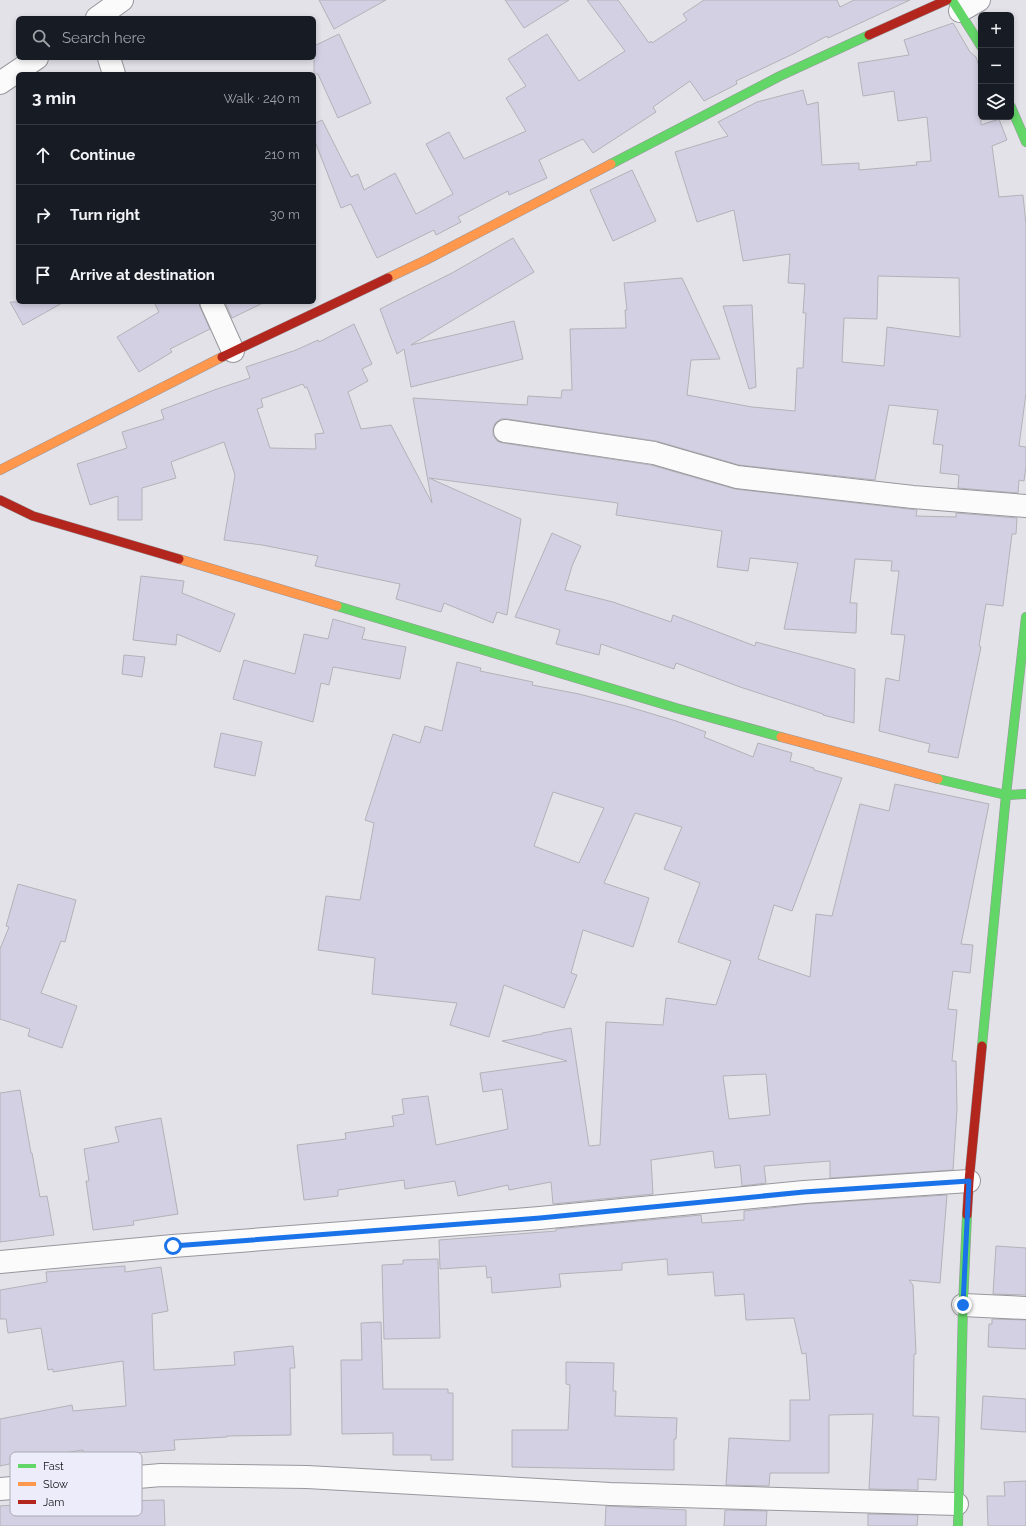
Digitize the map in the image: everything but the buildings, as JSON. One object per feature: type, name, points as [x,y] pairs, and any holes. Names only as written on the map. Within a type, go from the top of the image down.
[{"type":"street","points":[[100,16],[122,0]]},
{"type":"street","points":[[0,470],[233,351],[426,260],[780,76],[953,4],[979,0]]},
{"type":"street","points":[[953,4],[978,42]]},
{"type":"street","points":[[16,72],[34,60]]},
{"type":"street","points":[[110,60],[113,72]]},
{"type":"street","points":[[0,83],[16,72]]},
{"type":"street","points":[[1014,114],[1026,142]]},
{"type":"street","points":[[212,304],[233,351]]},
{"type":"street","points":[[505,431],[654,453],[737,477],[913,497],[1026,506]]},
{"type":"street","points":[[0,500],[32,516],[676,708],[929,777],[1006,795],[1026,794]]},
{"type":"street","points":[[958,1526],[963,1305],[969,1181],[1006,795],[1026,616]]},
{"type":"street","points":[[0,1262],[173,1246],[540,1218],[804,1192],[969,1181]]},
{"type":"street","points":[[963,1305],[1026,1308]]},
{"type":"street","points":[[142,1477],[162,1475],[307,1477],[610,1494],[958,1504]]},
{"type":"street","points":[[0,1489],[10,1488]]},
{"type":"traffic: fast","points":[[952,0],[978,41]]},
{"type":"traffic: fast","points":[[611,164],[780,76],[869,35]]},
{"type":"traffic: fast","points":[[1014,114],[1026,142]]},
{"type":"traffic: fast","points":[[337,606],[676,708],[781,737]]},
{"type":"traffic: fast","points":[[982,1046],[1006,795],[1026,617]]},
{"type":"traffic: fast","points":[[938,779],[1006,795],[1026,794]]},
{"type":"traffic: fast","points":[[958,1526],[963,1305],[967,1215]]},
{"type":"traffic: slow","points":[[388,278],[426,260],[611,164]]},
{"type":"traffic: slow","points":[[0,470],[222,357]]},
{"type":"traffic: slow","points":[[179,559],[337,606]]},
{"type":"traffic: slow","points":[[781,737],[938,779]]},
{"type":"traffic: jam","points":[[869,35],[947,0]]},
{"type":"traffic: jam","points":[[222,357],[388,278]]},
{"type":"traffic: jam","points":[[0,500],[33,516],[179,559]]},
{"type":"traffic: jam","points":[[967,1215],[982,1046]]},
{"type":"route","points":[[173,1246],[540,1218],[804,1192],[969,1181],[963,1305]]}]
